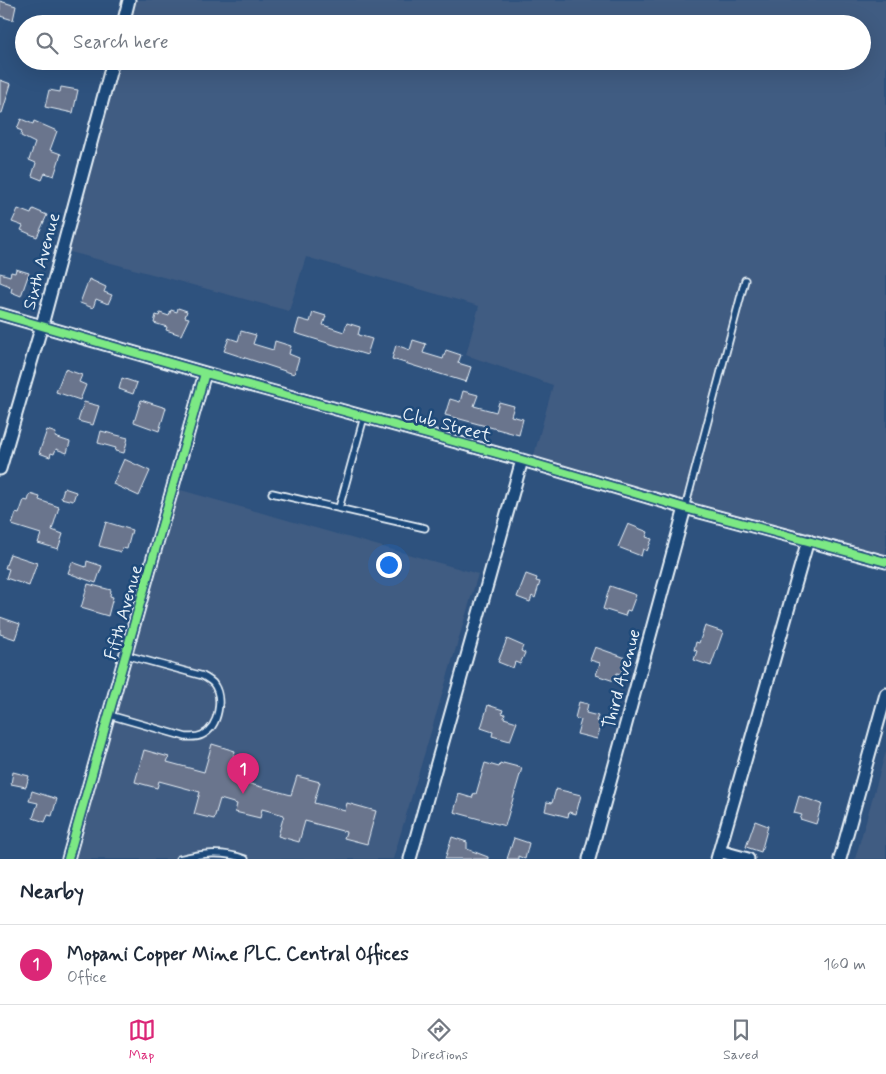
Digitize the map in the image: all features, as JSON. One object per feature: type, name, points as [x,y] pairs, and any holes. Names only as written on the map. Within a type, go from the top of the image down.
[{"type":"street","points":[[125,15],[129,0]]},
{"type":"street","name":"Sixth Avenue","points":[[0,469],[42,325],[111,70]]},
{"type":"street","name":"Club Street","points":[[0,314],[205,373],[522,460],[685,508],[886,562]]},
{"type":"street","name":"Fifth Avenue","points":[[68,859],[205,373]]},
{"type":"street","points":[[410,859],[522,460]]},
{"type":"street","name":"Third Avenue","points":[[592,858],[685,508]]},
{"type":"street","points":[[748,859],[718,855],[808,540]]},
{"type":"street","points":[[840,859],[886,694]]},
{"type":"lane","points":[[685,508],[745,280]]},
{"type":"lane","points":[[339,508],[364,417]]},
{"type":"lane","points":[[272,493],[425,528]]},
{"type":"lane","points":[[109,716],[186,738],[196,737],[210,729],[218,712],[219,701],[217,691],[212,682],[203,676],[126,655]]},
{"type":"lane","points":[[179,859],[197,854],[219,853],[245,859]]},
{"type":"shaded area","points":[[130,0],[886,0],[886,558],[533,459],[553,385],[466,355],[479,306],[306,257],[289,311],[63,250],[111,70],[871,70],[871,15],[126,15]]},
{"type":"shaded area","points":[[177,489],[478,574],[393,859],[72,859]]},
{"type":"shaded area","points":[[886,751],[886,859],[855,859]]},
{"type":"building","points":[[0,1],[16,6],[13,20],[0,16]]},
{"type":"building","points":[[0,80],[11,84],[2,113],[0,113]]},
{"type":"building","points":[[61,87],[78,90],[73,113],[45,107],[49,90],[60,92]]},
{"type":"building","points":[[21,119],[33,124],[34,121],[57,131],[50,150],[61,154],[54,176],[45,173],[42,180],[32,176],[36,163],[29,160],[35,143],[21,136],[22,131],[17,129]]},
{"type":"building","points":[[18,209],[31,214],[33,209],[47,215],[37,237],[21,230],[23,226],[12,222]]},
{"type":"building","points":[[16,269],[29,273],[21,296],[11,292],[12,288],[10,286],[0,282],[0,273],[10,276],[11,272],[15,273]]},
{"type":"building","points":[[89,279],[106,287],[104,292],[112,295],[108,304],[96,299],[93,308],[80,303]]},
{"type":"building","points":[[178,308],[187,311],[185,317],[189,318],[181,335],[166,330],[167,327],[154,323],[156,315],[159,316],[160,313],[169,316],[171,310],[177,312]]},
{"type":"building","points":[[313,312],[326,316],[323,325],[344,332],[347,323],[360,327],[358,335],[372,339],[367,355],[295,333],[299,319],[310,322]]},
{"type":"building","points":[[241,331],[256,335],[253,344],[273,350],[275,341],[291,346],[289,354],[299,358],[294,374],[224,351],[229,338],[238,341]]},
{"type":"building","points":[[413,340],[426,344],[423,353],[443,359],[446,350],[461,355],[458,363],[471,367],[466,382],[392,359],[396,345],[410,350]]},
{"type":"building","points":[[65,369],[82,375],[79,382],[86,385],[80,400],[56,392]]},
{"type":"building","points":[[122,378],[137,383],[133,394],[119,389]]},
{"type":"building","points":[[463,391],[478,395],[474,406],[496,412],[499,402],[514,406],[511,416],[523,419],[519,435],[445,415],[450,399],[460,402]]},
{"type":"building","points":[[141,400],[166,408],[159,431],[134,422]]},
{"type":"building","points":[[84,402],[99,406],[93,425],[78,421]]},
{"type":"building","points":[[47,430],[56,433],[55,437],[70,442],[67,453],[56,449],[54,454],[51,453],[50,457],[39,453]]},
{"type":"building","points":[[101,431],[128,438],[124,453],[115,451],[116,448],[98,443]]},
{"type":"building","points":[[124,459],[150,471],[139,496],[113,484]]},
{"type":"building","points":[[64,488],[76,492],[73,501],[61,498]]},
{"type":"building","points":[[30,494],[40,497],[39,500],[59,507],[52,530],[63,534],[58,549],[38,543],[41,534],[12,525],[16,513],[19,514],[24,500],[28,501]]},
{"type":"building","points":[[106,522],[132,530],[127,549],[122,548],[121,552],[99,546]]},
{"type":"building","points":[[628,524],[648,532],[646,537],[652,539],[647,551],[643,549],[641,556],[618,547]]},
{"type":"building","points":[[10,554],[37,563],[29,586],[6,578],[9,569],[5,568]]},
{"type":"building","points":[[87,561],[102,566],[96,583],[68,573],[72,562],[86,567]]},
{"type":"building","points":[[526,574],[537,578],[536,581],[540,582],[535,598],[532,596],[530,602],[517,597]]},
{"type":"building","points":[[88,584],[111,590],[110,596],[113,597],[108,616],[81,608]]},
{"type":"building","points":[[610,586],[636,595],[630,611],[627,610],[625,616],[603,609]]},
{"type":"building","points":[[0,617],[20,624],[15,639],[0,634]]},
{"type":"building","points":[[705,626],[723,632],[711,666],[694,660],[697,651],[694,650],[696,642],[699,643]]},
{"type":"building","points":[[507,639],[523,646],[521,651],[525,653],[520,664],[515,662],[513,668],[498,662]]},
{"type":"building","points":[[595,647],[626,658],[621,674],[617,673],[614,681],[596,675],[600,663],[590,660]]},
{"type":"building","points":[[579,702],[588,704],[586,713],[598,716],[596,721],[602,722],[597,739],[577,734],[581,720],[575,718]]},
{"type":"building","points":[[488,705],[503,710],[504,718],[517,722],[510,741],[492,736],[493,732],[481,728]]},
{"type":"building","points":[[212,744],[235,751],[228,778],[291,795],[297,776],[320,782],[314,803],[345,811],[347,803],[376,811],[367,844],[344,838],[346,832],[305,821],[299,842],[278,836],[284,815],[262,809],[260,818],[235,812],[237,804],[220,799],[214,819],[194,814],[200,792],[159,781],[157,788],[135,782],[144,750],[169,757],[167,762],[204,772]]},
{"type":"building","points":[[485,763],[499,767],[503,763],[522,768],[505,826],[454,812],[459,794],[472,798],[474,793],[476,794]]},
{"type":"building","points":[[13,772],[29,776],[26,787],[11,784]]},
{"type":"building","points":[[556,789],[581,795],[576,814],[569,812],[568,817],[545,811],[547,802],[552,803]]},
{"type":"building","points":[[32,791],[57,799],[52,816],[48,815],[45,822],[33,818],[38,803],[29,801]]},
{"type":"building","points":[[799,796],[822,804],[816,824],[800,819],[802,815],[794,813]]},
{"type":"building","points":[[755,821],[768,826],[761,852],[746,847]]},
{"type":"building","points":[[452,837],[467,842],[467,849],[488,857],[488,859],[445,859]]},
{"type":"building","points":[[514,838],[529,843],[525,859],[518,856],[518,859],[507,859]]},
{"type":"cycle path","points":[[0,314],[205,373],[522,460],[685,508],[886,562]]},
{"type":"cycle path","points":[[68,859],[205,373]]},
{"type":"place","name":"Mopani Copper Mine PLC. Central Offices","points":[[243,794]]}]
